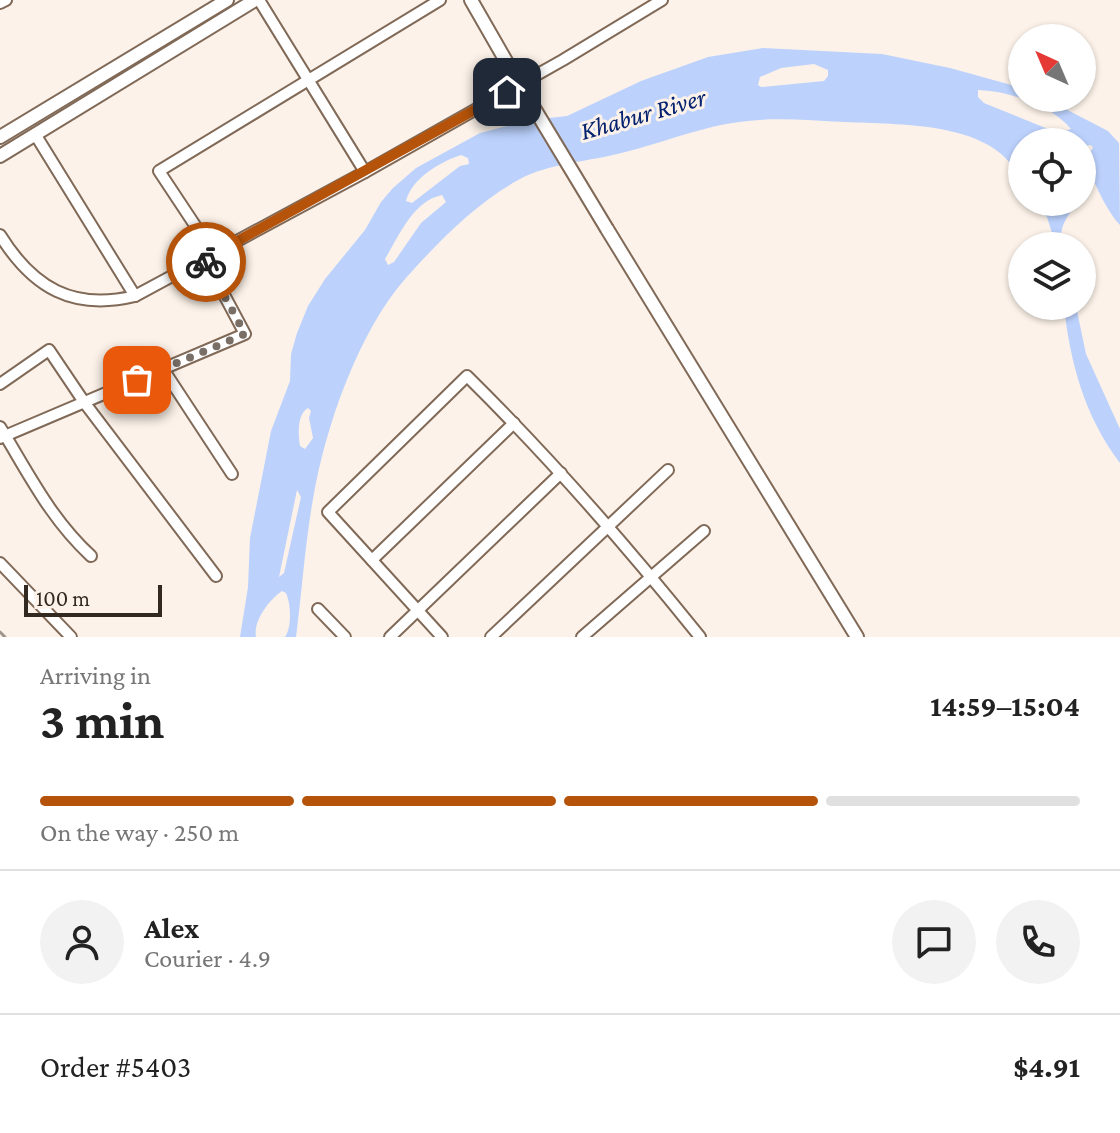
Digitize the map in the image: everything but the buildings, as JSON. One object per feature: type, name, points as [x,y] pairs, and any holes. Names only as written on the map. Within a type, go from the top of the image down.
[{"type":"street","points":[[0,3],[6,0]]},
{"type":"street","points":[[0,137],[227,0]]},
{"type":"street","points":[[0,156],[257,0],[365,172]]},
{"type":"street","points":[[91,556],[67,534],[32,485],[2,433],[245,334],[210,257],[159,171],[440,0]]},
{"type":"street","points":[[471,0],[857,637]]},
{"type":"street","points":[[0,235],[22,266],[62,294],[91,302],[135,296],[365,172],[662,0]]},
{"type":"street","points":[[35,134],[135,296]]},
{"type":"street","points":[[0,384],[49,350],[84,402],[216,576]]},
{"type":"street","points":[[163,369],[232,474]]},
{"type":"street","points":[[442,637],[328,512],[467,376],[561,473],[651,575],[693,634]]},
{"type":"street","points":[[372,560],[514,423]]},
{"type":"street","points":[[491,637],[668,470]]},
{"type":"street","points":[[390,637],[561,473]]},
{"type":"street","points":[[582,637],[704,531]]},
{"type":"street","points":[[0,563],[71,637]]},
{"type":"street","points":[[318,609],[345,637]]},
{"type":"water","name":"Khabur River","points":[[763,48],[882,54],[1008,84],[1008,94],[978,90],[978,97],[984,103],[1046,128],[1008,128],[1008,161],[993,148],[971,137],[919,126],[784,119],[731,123],[630,151],[554,167],[531,174],[504,188],[473,211],[406,278],[373,325],[359,353],[335,412],[318,471],[296,637],[285,637],[290,609],[286,593],[282,591],[263,611],[257,624],[256,637],[240,637],[248,587],[250,538],[271,431],[290,381],[291,354],[297,333],[308,306],[325,279],[365,230],[381,202],[416,168],[480,133],[530,120],[567,116],[641,81],[708,57]],"holes":[[[814,64],[828,70],[824,81],[758,85],[760,77],[781,68]],[[461,155],[468,158],[469,164],[460,166],[412,203],[406,201],[414,185],[428,172]],[[442,195],[446,202],[421,223],[394,262],[388,265],[385,259],[415,212],[423,204]],[[308,408],[311,411],[309,418],[313,438],[305,449],[299,441],[299,425]],[[297,490],[301,497],[284,573],[279,577]]]},
{"type":"water","points":[[1050,112],[1071,112],[1108,131],[1119,143],[1120,225],[1096,185],[1096,128],[1070,128]]},
{"type":"water","points":[[1068,216],[1062,232],[1052,232],[1047,217]]},
{"type":"water","points":[[1066,320],[1079,320],[1086,354],[1120,429],[1120,463],[1088,408],[1070,348]]},
{"type":"railway","points":[[0,632],[5,637]]},
{"type":"way so far","points":[[137,380],[245,334],[206,262]]},
{"type":"route","points":[[206,262],[205,259],[507,92]]}]
